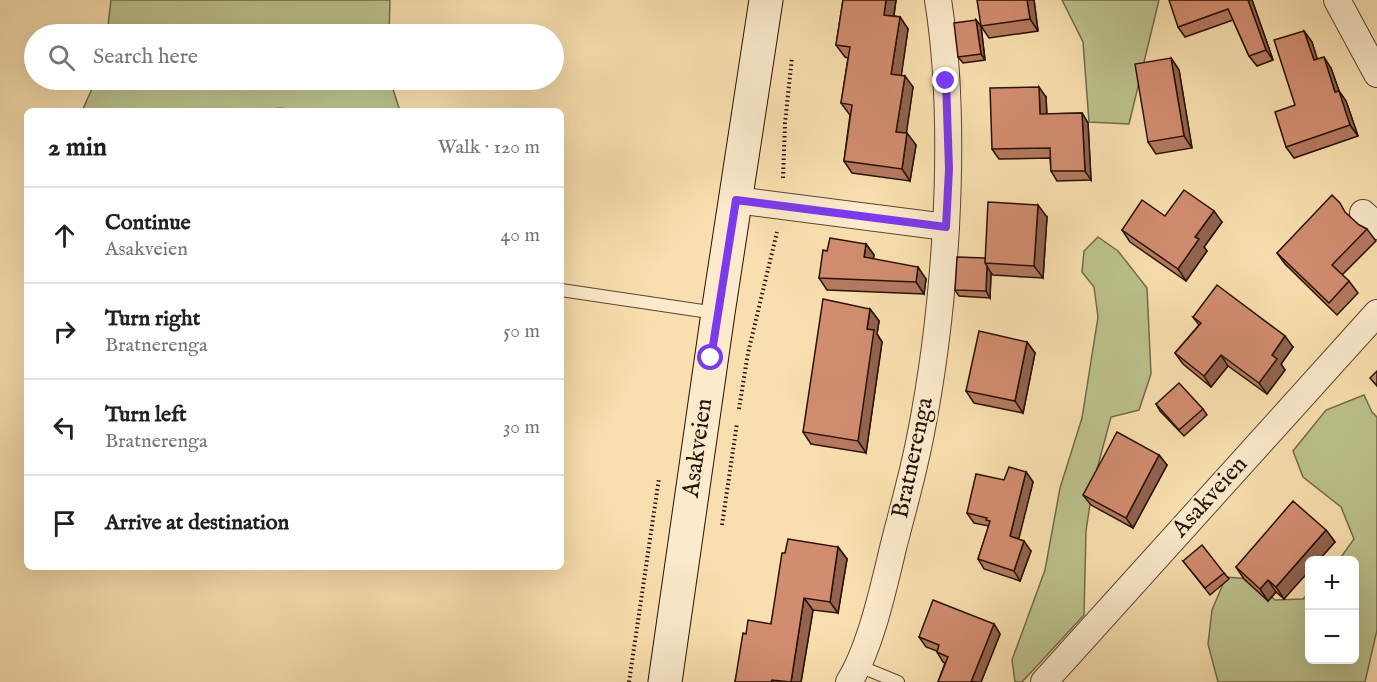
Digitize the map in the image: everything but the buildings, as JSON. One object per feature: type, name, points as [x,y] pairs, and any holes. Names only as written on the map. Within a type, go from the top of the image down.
[{"type":"main road","name":"Asakveien","points":[[665,682],[766,0]]},
{"type":"street","name":"Bratnerenga","points":[[854,674],[886,577],[920,439],[941,306],[949,140],[942,24],[938,0]]},
{"type":"street","points":[[1337,0],[1377,74]]},
{"type":"street","points":[[736,200],[946,227]]},
{"type":"street","name":"Asakveien","points":[[1044,682],[1185,538],[1377,314]]},
{"type":"lane","points":[[564,290],[718,313]]},
{"type":"lane","points":[[854,674],[898,682]]},
{"type":"path","points":[[782,183],[792,56]]},
{"type":"path","points":[[722,530],[748,353],[774,250],[778,225]]},
{"type":"green space","points":[[111,0],[390,0],[389,24],[108,24]]},
{"type":"green space","points":[[1062,0],[1159,0],[1129,124],[1089,122],[1083,42]]},
{"type":"green space","points":[[91,90],[393,90],[399,108],[280,108],[83,108]]},
{"type":"green space","points":[[1098,237],[1118,251],[1147,288],[1151,374],[1139,410],[1111,417],[1093,484],[1086,531],[1084,615],[1022,682],[1015,682],[1012,660],[1045,570],[1060,488],[1082,418],[1098,317],[1094,287],[1082,272],[1084,251]]},
{"type":"green space","points":[[1364,395],[1377,417],[1377,630],[1365,682],[1218,682],[1208,644],[1212,610],[1226,577],[1252,579],[1275,600],[1305,597],[1305,664],[1359,664],[1359,556],[1342,556],[1354,539],[1341,507],[1303,477],[1293,451],[1326,410]]},
{"type":"route","points":[[711,358],[736,200],[946,227],[949,169],[946,81]]}]
